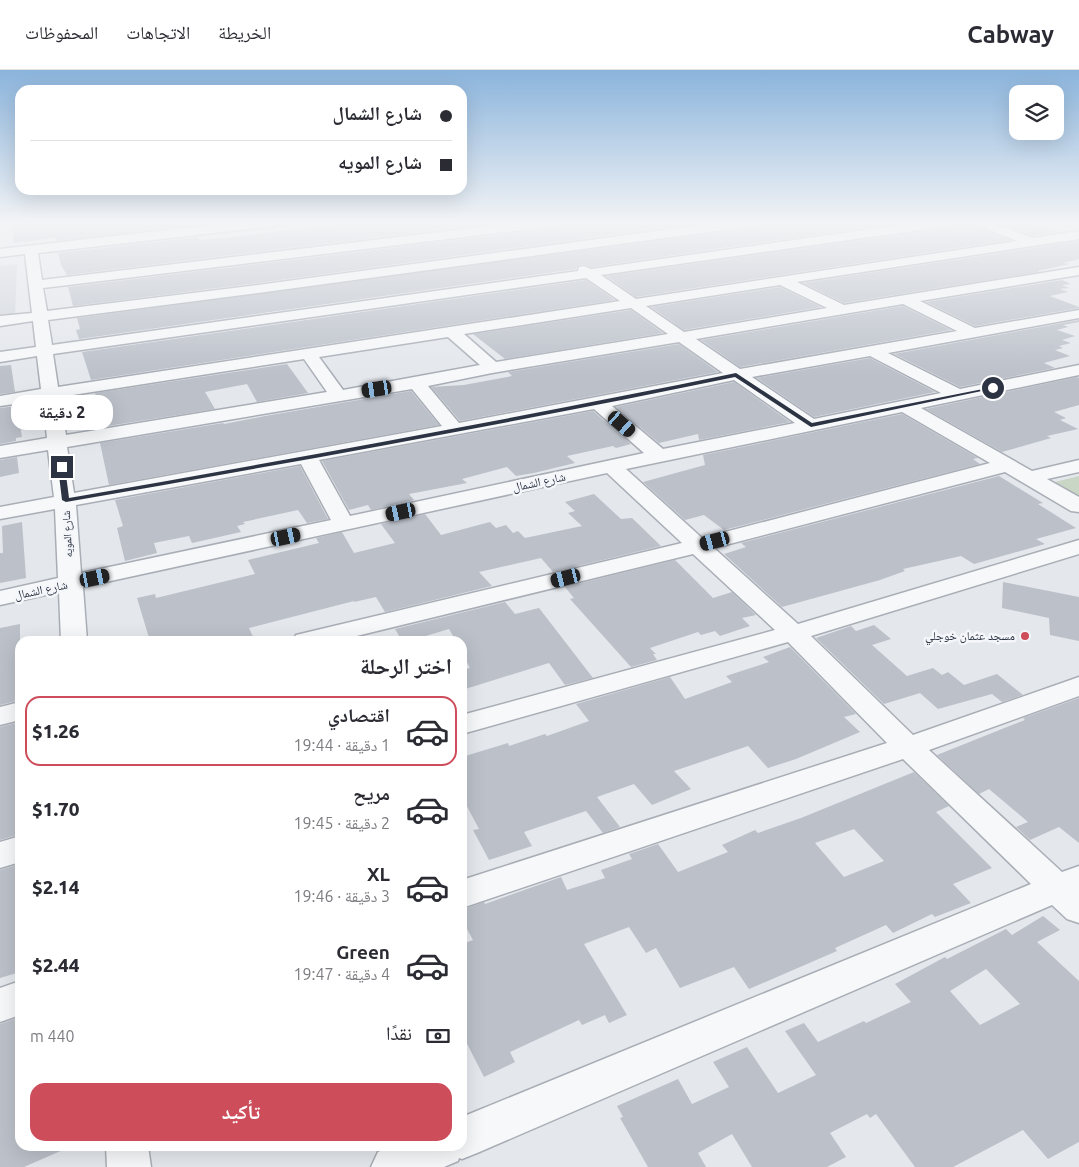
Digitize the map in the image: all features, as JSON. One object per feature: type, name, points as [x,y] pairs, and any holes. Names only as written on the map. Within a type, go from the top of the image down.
[{"type":"street","name":"شارع المويه","points":[[34,273],[66,500],[74,636]]},
{"type":"street","points":[[36,285],[139,273]]},
{"type":"street","points":[[251,273],[258,289]]},
{"type":"street","points":[[0,321],[376,273]]},
{"type":"street","points":[[0,357],[597,273]]},
{"type":"street","points":[[0,401],[827,273]]},
{"type":"street","points":[[0,452],[416,383],[681,336],[1065,273]]},
{"type":"street","points":[[591,274],[811,425]]},
{"type":"street","points":[[945,278],[971,288]]},
{"type":"street","points":[[328,280],[383,343]]},
{"type":"street","points":[[781,280],[842,310]]},
{"type":"street","points":[[906,300],[972,333]]},
{"type":"street","points":[[0,513],[308,458],[736,375],[1077,315]]},
{"type":"street","points":[[452,332],[492,368]]},
{"type":"street","points":[[872,350],[958,396]]},
{"type":"street","points":[[308,354],[338,395]]},
{"type":"street","name":"شارع الشمال","points":[[0,598],[611,466],[1079,370]]},
{"type":"street","points":[[416,383],[455,430]]},
{"type":"street","points":[[598,403],[659,456]]},
{"type":"street","points":[[905,406],[1079,506]]},
{"type":"street","points":[[308,458],[344,525]]},
{"type":"street","points":[[326,636],[697,546],[1007,465]]},
{"type":"street","points":[[467,1136],[1072,892],[908,747],[793,634],[611,466]]},
{"type":"street","points":[[1030,477],[1079,466]]},
{"type":"street","points":[[467,724],[793,634],[1079,547]]},
{"type":"street","points":[[467,892],[908,747],[1079,686]]},
{"type":"street","points":[[0,716],[15,712]]},
{"type":"street","points":[[0,854],[15,850]]},
{"type":"street","points":[[0,1005],[15,1000]]},
{"type":"street","points":[[393,1167],[431,1151]]},
{"type":"shaded area","points":[[0,273],[17,273],[15,316],[0,318]]},
{"type":"green space","points":[[1079,476],[1079,502],[1047,484]]},
{"type":"building","points":[[182,273],[330,273],[73,306],[68,287]]},
{"type":"building","points":[[414,273],[546,273],[79,339],[76,330],[80,329],[77,318]]},
{"type":"building","points":[[626,273],[792,273],[636,297],[606,276]]},
{"type":"building","points":[[867,273],[1031,273],[844,303],[803,283]]},
{"type":"building","points":[[586,280],[615,300],[91,380],[82,352]]},
{"type":"building","points":[[1062,280],[1071,284],[1062,285],[1069,288],[1060,289],[1068,292],[1050,296],[1079,308],[975,326],[926,302]]},
{"type":"building","points":[[780,287],[821,307],[684,330],[651,307]]},
{"type":"building","points":[[903,306],[951,330],[740,367],[701,340]]},
{"type":"building","points":[[631,310],[663,333],[505,359],[473,334]]},
{"type":"building","points":[[1079,320],[1079,322],[1063,325],[1068,327],[1057,330],[1075,336],[1062,340],[1071,343],[1059,346],[1063,348],[1055,350],[1070,356],[1044,363],[1055,368],[960,387],[894,354]]},
{"type":"building","points":[[679,344],[718,372],[460,421],[431,387],[464,385],[512,376],[508,372]]},
{"type":"building","points":[[870,358],[935,392],[814,417],[757,378]]},
{"type":"building","points":[[287,364],[308,393],[257,402],[247,384],[205,392],[215,409],[102,427],[95,393]]},
{"type":"building","points":[[11,365],[15,392],[0,394],[0,366]]},
{"type":"building","points":[[1079,378],[1079,405],[1054,412],[1066,418],[1060,420],[1078,429],[1047,436],[1051,438],[1002,452],[926,409]]},
{"type":"building","points":[[734,382],[790,422],[699,440],[698,434],[659,443],[616,407]]},
{"type":"building","points":[[411,391],[439,425],[109,485],[100,443],[224,424]]},
{"type":"building","points":[[17,406],[22,437],[16,438],[16,441],[0,444],[0,408]]},
{"type":"building","points":[[593,411],[631,444],[567,456],[575,463],[534,473],[516,476],[507,467],[462,479],[467,483],[409,494],[414,500],[371,510],[368,505],[349,510],[322,461]]},
{"type":"building","points":[[902,414],[978,458],[973,459],[980,464],[724,530],[704,515],[685,520],[643,482],[705,465],[703,455]]},
{"type":"building","points":[[17,457],[19,473],[0,477],[0,460]]},
{"type":"building","points":[[300,466],[328,519],[307,523],[298,510],[243,522],[245,524],[237,526],[241,532],[192,543],[189,536],[154,543],[157,553],[125,561],[117,528],[123,526],[115,500]]},
{"type":"building","points":[[999,476],[1043,503],[1038,504],[1076,528],[1036,539],[1045,544],[974,564],[961,556],[903,569],[905,571],[880,580],[782,607],[724,554],[746,547],[741,543]]},
{"type":"building","points":[[594,494],[621,519],[632,518],[661,546],[553,572],[541,558],[479,572],[492,586],[385,612],[376,597],[354,601],[249,628],[253,636],[148,636],[137,598],[155,594],[156,598],[255,574],[248,560],[319,543],[316,538],[342,532],[354,553],[395,543],[381,524],[425,514],[441,535],[490,522],[496,528],[506,525],[513,533],[518,531],[525,538],[582,526],[568,513],[575,511],[565,502]]},
{"type":"building","points":[[22,522],[26,578],[0,583],[0,553],[3,553],[2,526]]},
{"type":"building","points":[[675,560],[713,598],[732,592],[756,615],[742,618],[750,626],[720,636],[715,631],[701,635],[698,632],[650,648],[656,654],[653,654],[657,660],[631,667],[570,599],[574,598],[565,587]]},
{"type":"building","points":[[1003,582],[1079,597],[1079,641],[1050,635],[1049,618],[1002,608]]},
{"type":"building","points":[[505,602],[515,614],[539,608],[593,678],[565,685],[549,663],[467,688],[467,669],[470,668],[467,662],[467,636],[453,636],[449,629],[426,636],[399,636],[395,629]]},
{"type":"building","points":[[20,624],[20,636],[15,636],[15,701],[0,705],[0,628]]},
{"type":"building","points":[[874,625],[891,639],[872,645],[907,676],[933,668],[942,675],[948,672],[964,685],[997,674],[1023,695],[1002,702],[992,694],[938,709],[920,693],[884,704],[816,638],[851,626],[856,631]]},
{"type":"building","points":[[790,647],[856,714],[844,717],[860,732],[796,759],[768,768],[748,746],[674,771],[691,789],[652,805],[634,784],[597,797],[620,827],[603,833],[586,811],[524,832],[532,846],[489,860],[473,830],[479,829],[467,806],[467,755],[508,743],[509,746],[545,734],[547,736],[589,721],[576,704],[670,677],[685,699],[732,682],[726,676],[769,662],[763,657]]},
{"type":"building","points":[[1079,698],[1079,843],[1059,827],[1030,840],[1016,827],[1028,822],[989,789],[979,794],[937,755],[1025,720],[1023,718]]},
{"type":"building","points":[[15,723],[15,836],[0,840],[0,727]]},
{"type":"building","points":[[914,772],[949,806],[936,812],[992,868],[953,884],[971,903],[935,917],[932,914],[893,933],[886,925],[835,948],[837,951],[749,989],[734,967],[680,988],[656,948],[646,953],[629,927],[584,944],[627,1015],[609,1023],[605,1015],[582,1025],[579,1020],[510,1052],[515,1062],[484,1077],[467,1044],[467,942],[473,940],[467,929],[467,908],[484,902],[485,904],[561,877],[567,890],[605,878],[601,870],[632,859],[629,854],[658,844],[678,872],[728,852],[722,845],[755,830],[758,833],[801,818]],"holes":[[[854,829],[884,861],[844,877],[815,843]]]},
{"type":"building","points":[[15,866],[15,974],[0,978],[0,870]]},
{"type":"building","points":[[1043,916],[1060,930],[1037,942],[1079,981],[1079,1142],[1048,1159],[1023,1130],[953,1167],[915,1167],[876,1114],[870,1118],[867,1114],[830,1133],[846,1157],[827,1167],[752,1167],[732,1134],[698,1153],[706,1167],[648,1167],[620,1118],[623,1117],[617,1106],[678,1079],[692,1104],[729,1087],[713,1062],[747,1047],[778,1093],[816,1075],[785,1031],[804,1023],[818,1042],[864,1021],[866,1023],[911,1002],[895,984],[945,957],[947,959],[1006,929],[1012,935]],"holes":[[[986,969],[1020,1004],[980,1025],[950,991]]]},
{"type":"building","points":[[15,1019],[15,1151],[61,1151],[24,1167],[0,1167],[0,1024]]},
{"type":"place","name":"مسجد عثمان خوجلي","points":[[1025,636]]},
{"type":"route","points":[[62,467],[66,500],[308,458],[736,375],[811,425],[993,388]]}]
